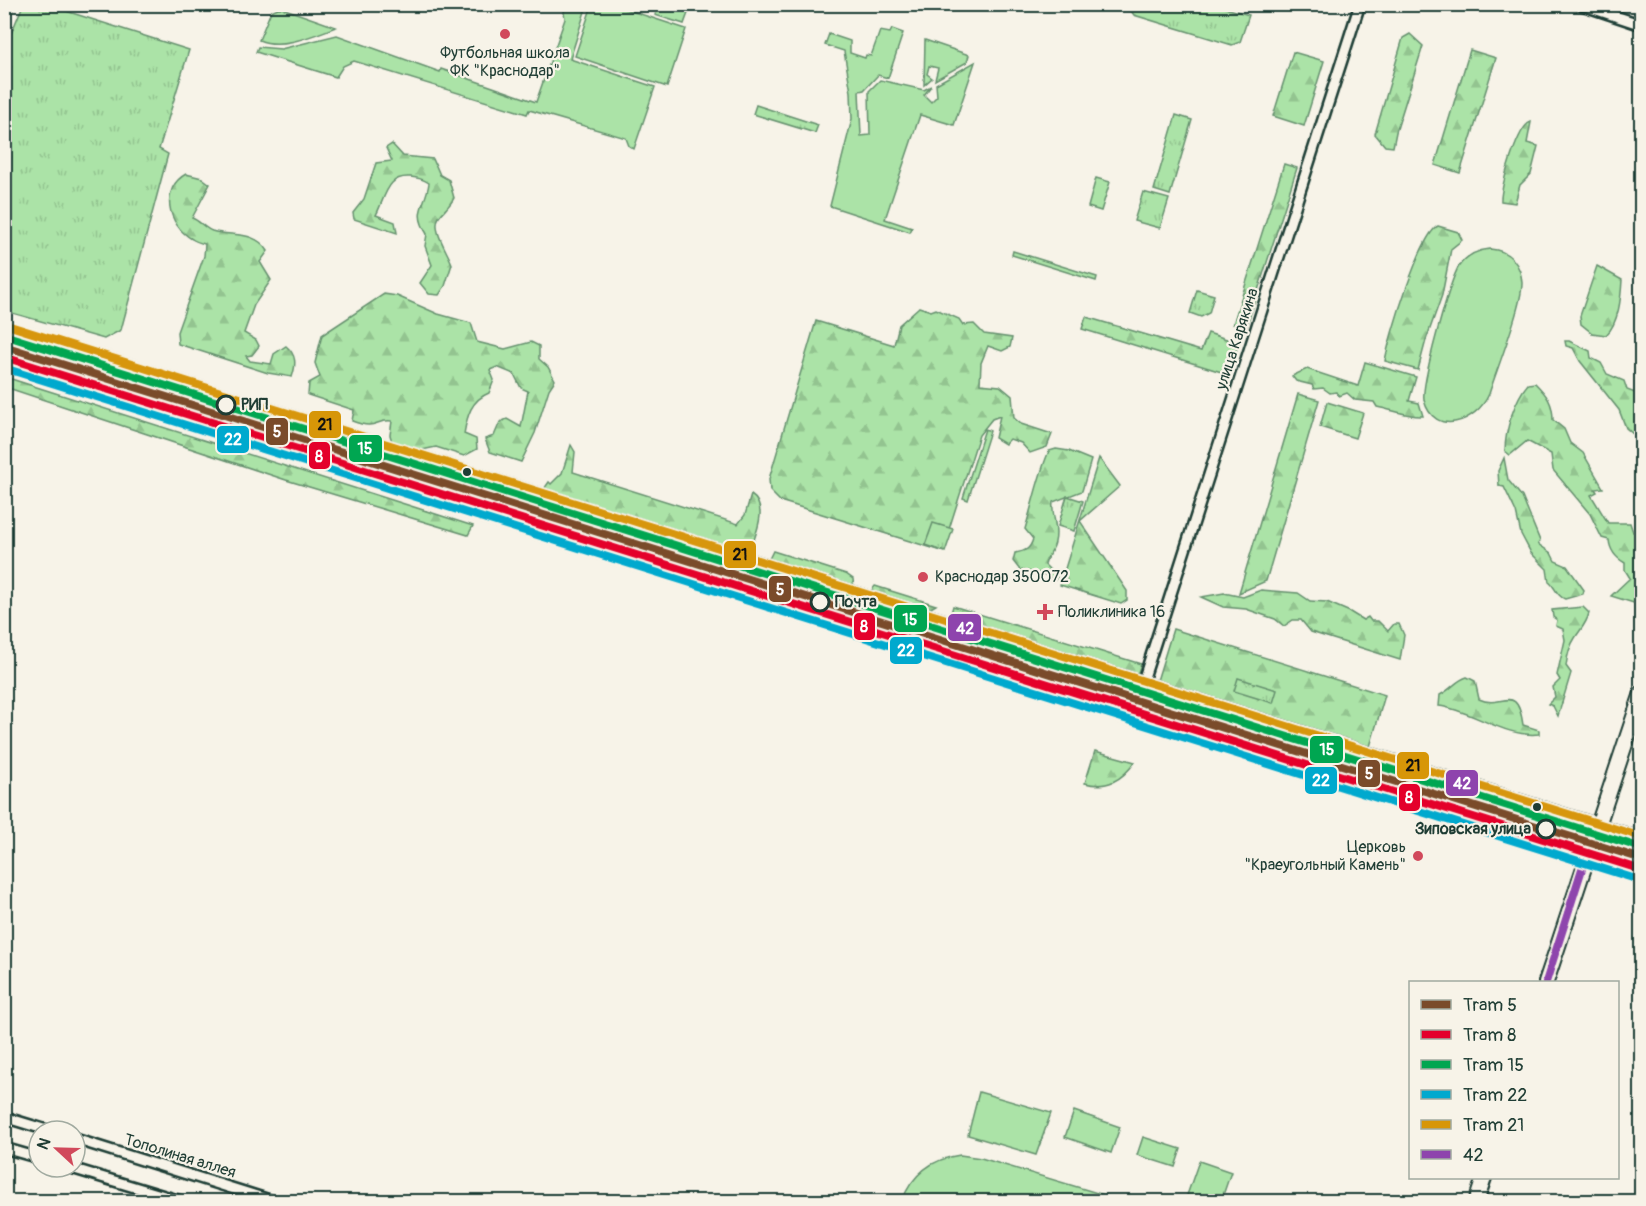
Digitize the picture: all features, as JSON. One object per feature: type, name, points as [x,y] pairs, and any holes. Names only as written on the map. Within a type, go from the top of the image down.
[{"type":"street","name":"улица Карякина","points":[[1142,684],[1360,4]]},
{"type":"street","points":[[1579,4],[1641,25]]},
{"type":"street","points":[[4,328],[1641,840]]},
{"type":"street","points":[[84,382],[93,356]]},
{"type":"street","points":[[4,357],[1641,868]]},
{"type":"street","points":[[106,389],[114,363]]},
{"type":"street","points":[[740,587],[749,561]]},
{"type":"street","points":[[760,593],[769,567]]},
{"type":"street","points":[[1049,684],[1058,658]]},
{"type":"street","points":[[1069,690],[1078,664]]},
{"type":"street","points":[[1546,981],[1641,693]]},
{"type":"street","points":[[1221,737],[1230,711]]},
{"type":"street","points":[[4,1117],[27,1124]]},
{"type":"street","name":"Тополиная аллея","points":[[87,1143],[276,1202]]},
{"type":"street","points":[[4,1148],[27,1155]]},
{"type":"street","points":[[87,1173],[184,1202]]},
{"type":"street","points":[[1476,1202],[1484,1179]]},
{"type":"green space","points":[[659,4],[691,5],[684,24],[655,15]]},
{"type":"green space","points":[[23,5],[47,5],[189,50],[159,149],[168,154],[121,330],[104,339],[5,311],[5,48]]},
{"type":"green space","points":[[566,5],[587,5],[570,59],[655,87],[634,149],[629,146],[626,138],[529,110],[527,114],[354,61],[343,66],[336,77],[256,52],[258,47],[281,49],[337,35],[440,72],[441,69],[536,102],[565,19]]},
{"type":"green space","points":[[592,5],[613,5],[686,29],[667,87],[575,56]]},
{"type":"green space","points":[[1127,5],[1216,5],[1249,15],[1240,42],[1232,45],[1134,15]]},
{"type":"green space","points":[[278,8],[336,27],[288,42],[268,43],[259,40],[271,11]]},
{"type":"green space","points":[[892,29],[903,33],[888,78],[878,75],[864,90],[859,91],[861,136],[870,135],[869,91],[880,80],[924,90],[931,86],[924,95],[931,102],[937,96],[936,84],[975,62],[954,125],[920,115],[885,219],[912,228],[910,232],[830,206],[852,119],[851,92],[844,51],[825,45],[829,34],[850,41],[850,53],[865,58],[866,55],[871,56],[880,31],[890,33]]},
{"type":"green space","points":[[1410,34],[1423,46],[1393,147],[1385,146],[1375,134],[1403,38]]},
{"type":"green space","points":[[925,40],[969,55],[967,62],[935,80],[938,68],[929,66],[927,74],[932,78],[924,85]]},
{"type":"green space","points":[[1470,50],[1496,58],[1460,173],[1435,165]]},
{"type":"green space","points":[[1293,52],[1324,61],[1304,126],[1273,116]]},
{"type":"green space","points":[[756,105],[818,125],[815,133],[753,114]]},
{"type":"green space","points":[[1176,115],[1192,120],[1170,195],[1154,190]]},
{"type":"green space","points":[[1531,122],[1527,143],[1538,146],[1531,174],[1520,185],[1515,203],[1501,201],[1507,171],[1516,145],[1526,126]]},
{"type":"green space","points":[[392,144],[403,156],[433,159],[440,175],[449,180],[454,198],[439,217],[437,228],[452,264],[445,286],[439,295],[429,294],[420,283],[432,265],[425,246],[427,234],[420,213],[429,183],[421,179],[405,177],[396,180],[390,186],[376,215],[395,222],[397,233],[354,219],[353,213],[364,199],[376,163],[392,161],[386,148]]},
{"type":"green space","points":[[1284,164],[1297,168],[1246,328],[1233,324]]},
{"type":"green space","points":[[186,174],[202,178],[210,184],[192,218],[212,231],[243,235],[257,240],[268,251],[260,262],[271,280],[254,305],[244,333],[256,340],[259,346],[252,355],[246,356],[250,361],[271,364],[274,354],[286,346],[295,360],[292,377],[268,373],[178,344],[177,332],[204,256],[205,244],[183,233],[172,216],[170,197],[172,188]]},
{"type":"green space","points":[[1096,178],[1110,182],[1101,211],[1088,207]]},
{"type":"green space","points":[[1143,192],[1169,199],[1160,228],[1134,221]]},
{"type":"green space","points":[[1438,226],[1458,232],[1462,240],[1451,249],[1442,295],[1418,370],[1385,361],[1392,331],[1414,267],[1431,233]]},
{"type":"green space","points":[[1490,249],[1508,255],[1519,270],[1522,283],[1518,307],[1489,394],[1483,404],[1466,418],[1456,422],[1446,422],[1437,419],[1429,412],[1424,400],[1427,374],[1437,332],[1459,266],[1473,254]]},
{"type":"green space","points":[[1013,251],[1097,277],[1096,281],[1012,255]]},
{"type":"green space","points":[[1597,266],[1622,280],[1617,317],[1606,335],[1592,333],[1581,324],[1580,316]]},
{"type":"green space","points":[[1197,290],[1214,295],[1209,313],[1201,317],[1190,313]]},
{"type":"green space","points":[[384,294],[397,296],[438,314],[471,323],[477,342],[505,349],[531,342],[539,346],[539,359],[548,367],[555,380],[549,389],[535,433],[521,462],[490,452],[485,439],[494,436],[500,422],[507,419],[521,427],[528,391],[521,388],[514,374],[497,367],[490,370],[494,380],[489,393],[474,404],[468,415],[464,434],[476,439],[477,449],[464,456],[436,447],[417,451],[393,445],[390,435],[392,421],[371,425],[360,424],[352,421],[354,410],[308,395],[309,383],[320,377],[315,363],[322,335]]},
{"type":"green space","points":[[919,307],[931,311],[936,309],[959,319],[963,325],[974,324],[984,334],[1012,338],[1010,347],[1002,351],[988,346],[981,363],[980,384],[1000,386],[1012,396],[1014,418],[1021,424],[1052,434],[1047,447],[1030,453],[1021,443],[1010,439],[1005,444],[995,438],[1000,416],[992,419],[979,435],[942,551],[780,501],[770,491],[769,479],[816,321],[894,345],[899,325]]},
{"type":"green space","points":[[1086,317],[1201,351],[1208,333],[1239,343],[1228,374],[1082,329]]},
{"type":"green space","points":[[1565,341],[1590,351],[1591,358],[1601,363],[1607,374],[1624,381],[1627,390],[1635,393],[1641,391],[1641,447],[1640,440],[1626,428],[1619,410],[1580,361],[1573,348],[1566,346]]},
{"type":"green space","points":[[1365,362],[1416,377],[1409,401],[1419,403],[1423,416],[1377,407],[1374,402],[1355,400],[1347,393],[1339,396],[1336,392],[1330,393],[1323,388],[1314,389],[1312,385],[1296,381],[1292,376],[1307,369],[1358,386]]},
{"type":"green space","points":[[5,377],[473,526],[468,535],[286,480],[5,387]]},
{"type":"green space","points":[[1535,383],[1548,400],[1553,420],[1564,429],[1570,443],[1583,453],[1603,488],[1595,489],[1597,492],[1591,495],[1608,523],[1630,523],[1633,532],[1641,533],[1641,586],[1637,604],[1611,596],[1630,578],[1625,570],[1625,563],[1614,554],[1609,540],[1602,538],[1590,514],[1553,470],[1551,454],[1527,441],[1510,455],[1505,451],[1515,406],[1528,384]]},
{"type":"green space","points":[[1298,394],[1319,400],[1266,581],[1239,593]]},
{"type":"green space","points":[[1327,402],[1363,413],[1355,438],[1320,427]]},
{"type":"green space","points":[[985,429],[990,431],[968,500],[963,498]]},
{"type":"green space","points":[[571,445],[575,452],[573,472],[738,524],[745,515],[751,495],[757,500],[760,515],[749,555],[544,489],[549,482],[551,484],[562,473]]},
{"type":"green space","points":[[1056,449],[1069,451],[1091,460],[1082,491],[1053,502],[1056,537],[1045,565],[1057,577],[1055,580],[1043,574],[1020,570],[1013,561],[1015,553],[1027,549],[1032,542],[1033,539],[1025,529],[1045,460],[1049,451]]},
{"type":"green space","points":[[1099,458],[1120,486],[1080,521],[1127,591],[1127,600],[1121,604],[1060,585]]},
{"type":"green space","points":[[1504,458],[1508,480],[1522,497],[1540,541],[1538,544],[1551,553],[1555,561],[1567,566],[1584,590],[1583,594],[1565,599],[1560,596],[1549,582],[1547,569],[1531,553],[1521,534],[1516,512],[1504,487],[1499,486],[1498,471]]},
{"type":"green space","points":[[1067,496],[1083,501],[1074,531],[1058,526]]},
{"type":"green space","points":[[933,523],[953,529],[945,552],[925,545]]},
{"type":"green space","points":[[773,551],[846,574],[853,579],[854,590],[768,561]]},
{"type":"green space","points":[[875,586],[936,605],[924,612],[868,595]]},
{"type":"green space","points":[[1261,590],[1298,593],[1310,601],[1327,602],[1363,620],[1368,617],[1371,621],[1378,621],[1388,631],[1394,624],[1399,624],[1404,635],[1400,660],[1311,632],[1301,620],[1293,620],[1284,626],[1275,619],[1246,609],[1223,607],[1201,597],[1224,593],[1243,597]]},
{"type":"green space","points":[[953,606],[1141,664],[1136,678],[949,620]]},
{"type":"green space","points":[[1583,607],[1589,613],[1569,652],[1566,666],[1571,673],[1558,716],[1553,706],[1548,704],[1555,697],[1553,687],[1560,680],[1557,675],[1565,640],[1563,629],[1556,626],[1557,620],[1553,617],[1552,610]]},
{"type":"green space","points":[[1173,629],[1385,695],[1369,750],[1156,684]]},
{"type":"green space","points":[[916,649],[989,672],[987,678],[918,655]]},
{"type":"green space","points":[[1467,677],[1475,681],[1479,699],[1495,702],[1513,700],[1517,704],[1523,725],[1539,730],[1539,734],[1514,732],[1439,706],[1440,695]]},
{"type":"green space","points":[[1238,678],[1277,690],[1273,703],[1234,691]]},
{"type":"green space","points":[[1095,751],[1135,762],[1125,774],[1113,782],[1100,785],[1085,783]]},
{"type":"green space","points":[[979,1092],[1051,1113],[1036,1155],[968,1135]]},
{"type":"green space","points":[[1074,1111],[1120,1127],[1111,1153],[1065,1137]]},
{"type":"green space","points":[[1143,1137],[1181,1149],[1175,1167],[1137,1155]]},
{"type":"green space","points":[[960,1155],[981,1158],[1124,1201],[902,1201],[911,1183],[924,1170],[940,1160]]},
{"type":"green space","points":[[1199,1161],[1231,1172],[1221,1201],[1196,1201],[1186,1198]]},
{"type":"tram line","name":"21","points":[[10,326],[1642,837]]},
{"type":"tram line","name":"15","points":[[7,336],[1642,848]]},
{"type":"tram line","name":"5","points":[[4,346],[1642,859]]},
{"type":"tram line","name":"8","points":[[4,357],[1639,869]]},
{"type":"tram line","name":"22","points":[[4,368],[1636,879]]},
{"type":"transit line","name":"42","points":[[4,328],[1596,825],[1546,981]]},
{"type":"place","name":"Футбольная школа ФК \"Краснодар\"","points":[[505,34]]},
{"type":"place","name":"РИП","points":[[226,405]]},
{"type":"place","name":"Краснодар 350072","points":[[923,577]]},
{"type":"place","name":"Почта","points":[[820,602]]},
{"type":"place","name":"Поликлиника 16","points":[[1045,612]]},
{"type":"place","name":"Зиповская улица","points":[[1546,829]]},
{"type":"place","name":"Церковь \"Краеугольный Камень\"","points":[[1418,856]]}]
